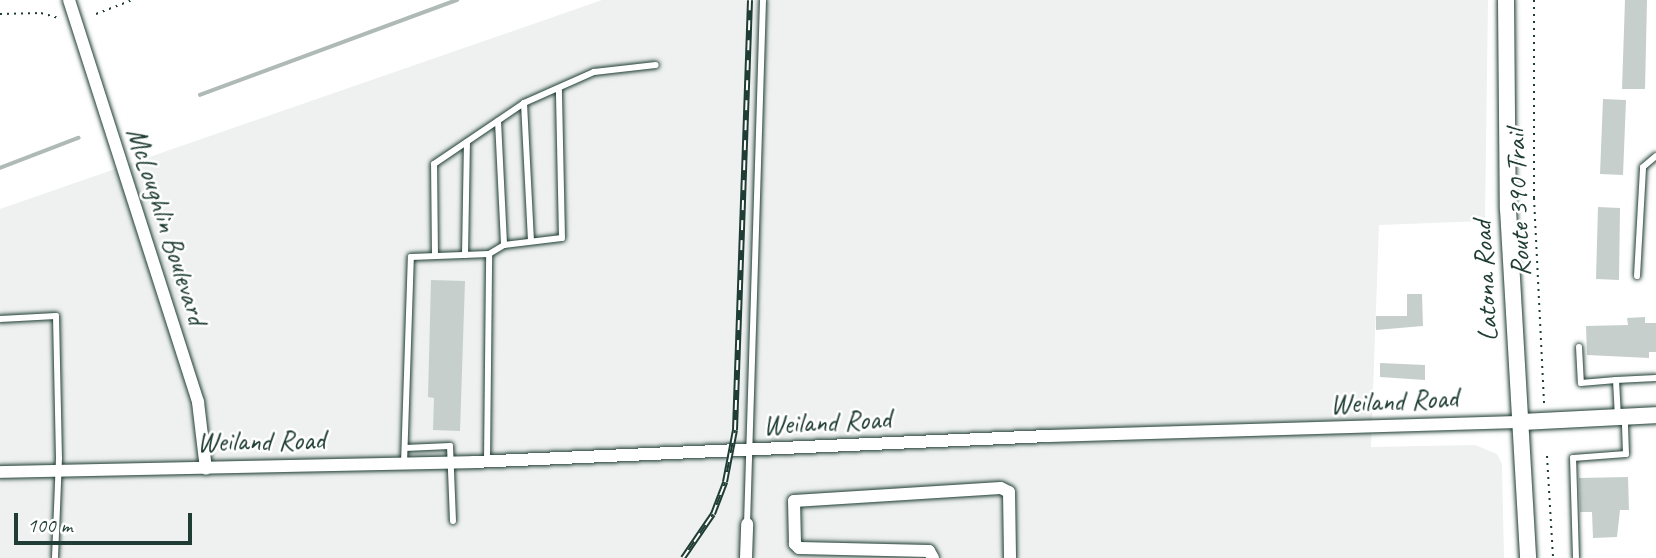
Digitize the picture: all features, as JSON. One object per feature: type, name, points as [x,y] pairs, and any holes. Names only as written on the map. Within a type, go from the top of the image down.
[{"type":"street","name":"McLoughlin Boulevard","points":[[69,0],[198,402],[206,469]]},
{"type":"street","name":"Latona Road","points":[[1506,0],[1507,197],[1528,558]]},
{"type":"street","name":"Weiland Road","points":[[0,472],[450,463],[750,452],[1047,436],[1520,422],[1656,415]]},
{"type":"street","points":[[933,558],[929,551],[799,548],[793,501],[1001,488],[1009,492],[1010,558]]},
{"type":"street","points":[[747,524],[747,558]]},
{"type":"lane","points":[[747,524],[763,0]]},
{"type":"lane","points":[[435,256],[434,164],[524,103],[594,72],[656,65]]},
{"type":"lane","points":[[404,464],[411,257],[489,254],[504,245],[562,238],[559,89]]},
{"type":"lane","points":[[524,103],[531,241]]},
{"type":"lane","points":[[498,121],[504,245]]},
{"type":"lane","points":[[466,255],[467,142]]},
{"type":"lane","points":[[1637,275],[1643,167],[1656,156]]},
{"type":"lane","points":[[487,461],[489,254]]},
{"type":"lane","points":[[0,318],[56,316],[55,558]]},
{"type":"lane","points":[[1579,347],[1581,383],[1656,378]]},
{"type":"lane","points":[[1576,558],[1573,458],[1626,454],[1616,380]]},
{"type":"lane","points":[[404,448],[450,446],[453,521]]},
{"type":"path","points":[[96,14],[133,0]]},
{"type":"path","name":"Route 390 Trail","points":[[1534,0],[1534,198],[1544,404]]},
{"type":"path","points":[[0,14],[41,13],[58,18]]},
{"type":"path","points":[[1547,456],[1553,558]]},
{"type":"shaded area","points":[[602,0],[1488,0],[1485,221],[1379,225],[1371,447],[1475,445],[1497,454],[1502,464],[1504,558],[0,558],[0,209]]},
{"type":"building","points":[[1625,0],[1647,0],[1645,89],[1622,89]]},
{"type":"building","points":[[1603,99],[1626,100],[1623,175],[1600,174]]},
{"type":"building","points":[[1598,207],[1620,208],[1619,280],[1596,279]]},
{"type":"building","points":[[431,280],[465,281],[460,431],[433,430],[434,398],[428,397]]},
{"type":"building","points":[[1407,294],[1422,294],[1423,326],[1376,330],[1376,316],[1407,316]]},
{"type":"building","points":[[1645,317],[1645,323],[1656,323],[1656,352],[1649,352],[1649,358],[1587,355],[1586,326],[1628,325],[1627,318]]},
{"type":"building","points":[[1380,363],[1425,365],[1425,380],[1380,377]]},
{"type":"building","points":[[1628,477],[1629,510],[1620,510],[1617,537],[1593,538],[1592,512],[1580,512],[1579,478]]},
{"type":"waterway","points":[[200,95],[457,0]]},
{"type":"waterway","points":[[0,168],[78,138]]},
{"type":"railway","points":[[683,558],[713,514],[725,482],[735,430],[750,0]]}]
